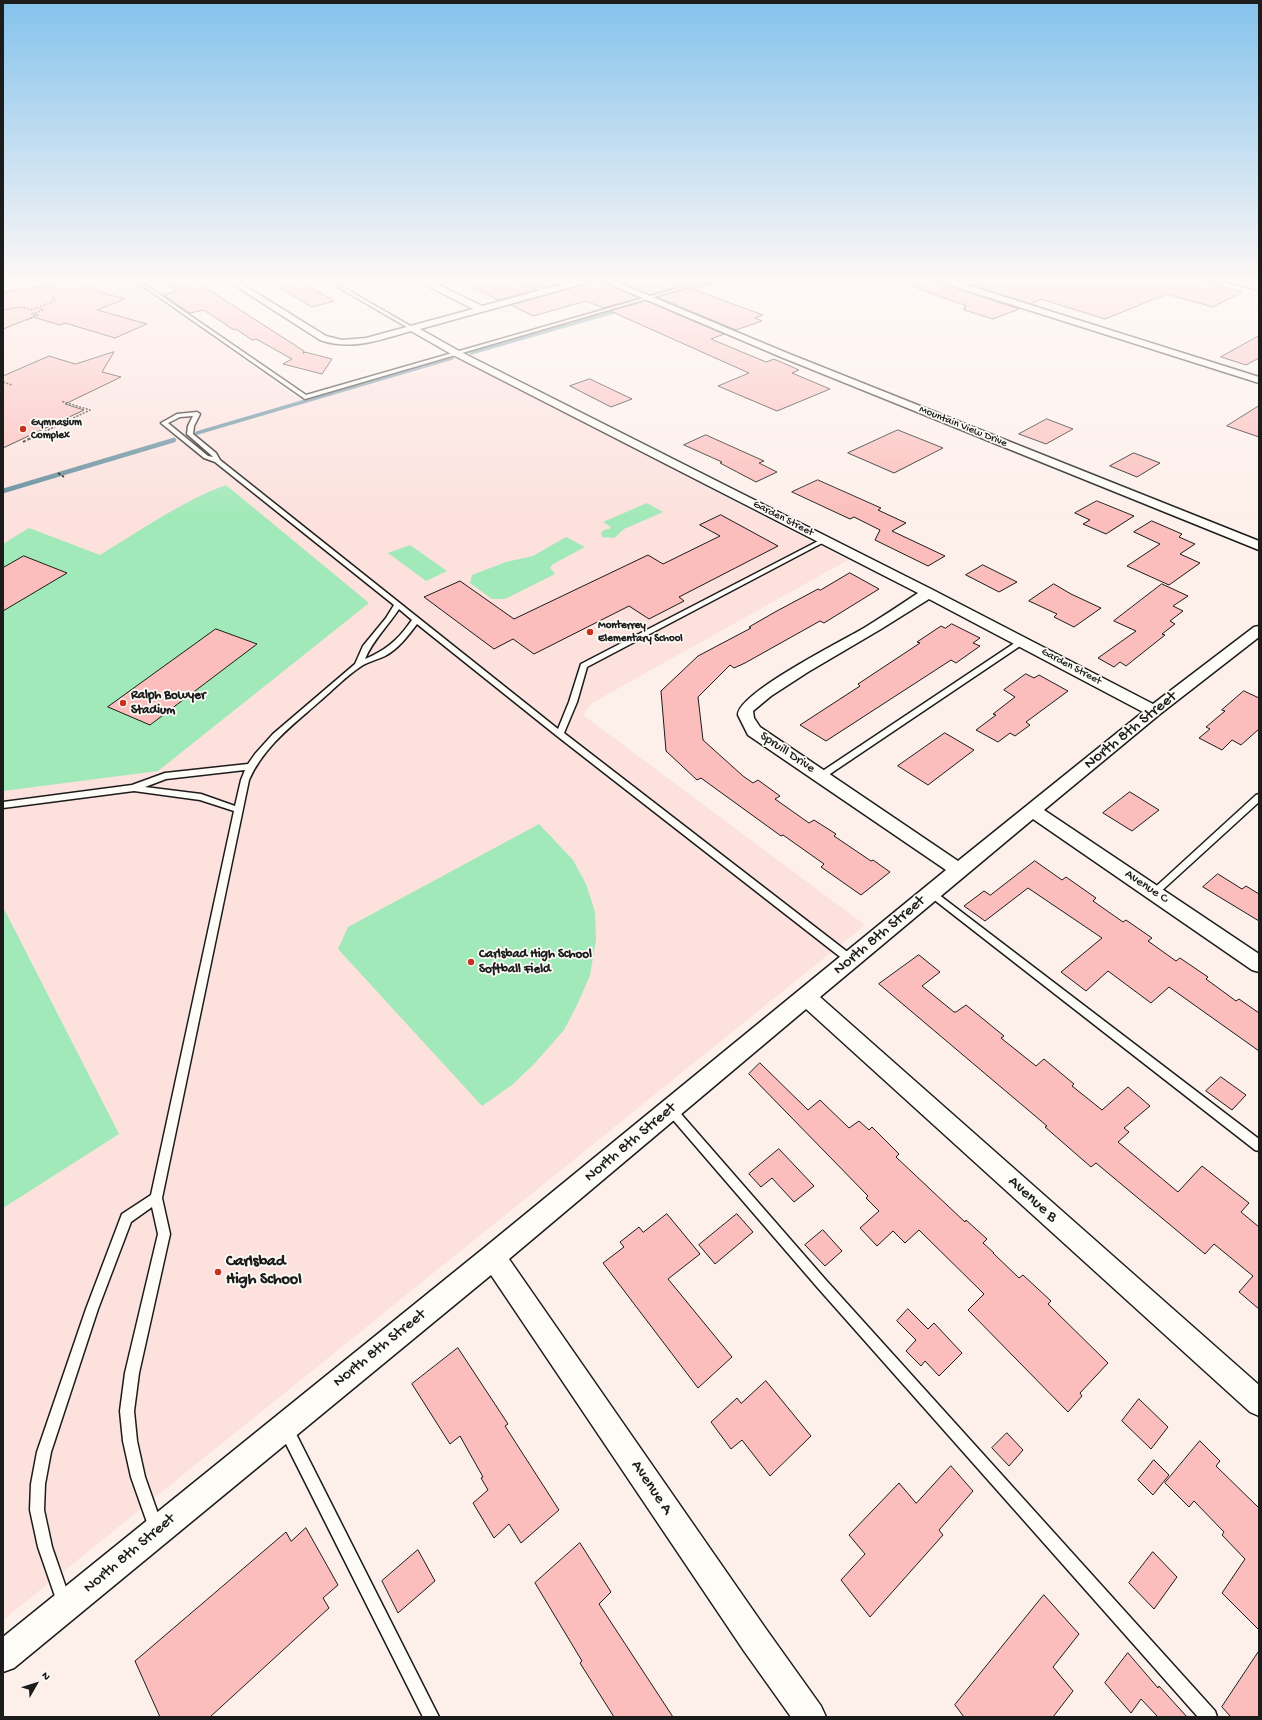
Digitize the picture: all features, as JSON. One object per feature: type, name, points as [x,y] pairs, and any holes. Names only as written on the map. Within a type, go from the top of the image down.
[{"type":"street","name":"Garden Street","points":[[468,359],[928,593],[1154,711]]},
{"type":"street","name":"Mountain View Drive","points":[[797,359],[1259,546]]},
{"type":"street","points":[[1194,359],[1259,380]]},
{"type":"street","name":"Spruill Drive","points":[[928,593],[870,630],[767,691],[750,704],[745,711],[746,720],[754,731],[959,870]]},
{"type":"street","name":"North 8th Street","points":[[3,1657],[493,1257],[959,870],[1154,711],[1259,630]]},
{"type":"street","name":"Avenue C","points":[[1033,810],[1259,964]]},
{"type":"street","name":"Avenue B","points":[[806,998],[1259,1403]]},
{"type":"street","name":"Avenue A","points":[[493,1257],[755,1640],[810,1717]]},
{"type":"lane","points":[[251,359],[306,397],[435,359]]},
{"type":"lane","points":[[217,461],[214,454],[190,434],[190,426],[197,414],[179,415],[164,423],[206,457],[217,461],[560,734],[851,960]]},
{"type":"lane","points":[[560,734],[573,702],[584,666],[824,540]]},
{"type":"lane","points":[[358,665],[367,646],[389,619],[398,604]]},
{"type":"lane","points":[[157,1531],[138,1477],[130,1441],[127,1410],[132,1374],[144,1316],[164,1234],[156,1198],[245,780],[250,767],[263,750],[282,731],[358,665],[384,653],[407,633],[416,619]]},
{"type":"lane","points":[[821,776],[1022,642]]},
{"type":"lane","points":[[3,805],[133,788],[165,776],[250,767]]},
{"type":"lane","points":[[133,788],[201,797],[239,810]]},
{"type":"lane","points":[[1154,893],[1259,797]]},
{"type":"lane","points":[[931,894],[1259,1146]]},
{"type":"lane","points":[[671,1110],[826,1289],[1209,1717]]},
{"type":"lane","points":[[66,1607],[45,1547],[37,1510],[38,1484],[44,1452],[92,1309],[126,1218],[156,1198]]},
{"type":"lane","points":[[285,1426],[431,1717]]},
{"type":"path","points":[[3,382],[12,385]]},
{"type":"path","points":[[23,442],[90,410],[61,401]]},
{"type":"path","points":[[58,473],[64,477]]},
{"type":"shaded area","name":"Carlsbad High School","points":[[3,359],[243,359],[302,401],[442,359],[459,359],[848,560],[592,703],[583,715],[865,925],[3,1620]]},
{"type":"green space","name":"Ralph Bowyer Stadium","points":[[226,485],[369,603],[158,771],[3,791],[3,544],[29,528],[100,555],[194,499]]},
{"type":"green space","points":[[647,503],[663,512],[624,529],[614,538],[602,537],[601,533],[611,527],[603,522]]},
{"type":"green space","points":[[566,537],[585,547],[553,564],[550,568],[555,574],[505,599],[492,599],[470,583],[472,575],[506,562],[533,556]]},
{"type":"green space","points":[[410,545],[447,571],[426,581],[388,553]]},
{"type":"green space","name":"Carlsbad High School Softball Field","points":[[539,824],[573,860],[586,884],[595,912],[596,940],[590,975],[564,1030],[535,1063],[512,1085],[482,1106],[338,949],[348,927]]},
{"type":"green space","points":[[3,907],[119,1134],[3,1208]]},
{"type":"building","points":[[41,359],[60,359],[75,364],[90,359],[110,359],[102,372],[121,377],[65,404],[84,410],[3,448],[3,376]]},
{"type":"building","points":[[292,359],[332,359],[322,374],[283,364]]},
{"type":"building","points":[[718,359],[759,359],[766,362],[775,359],[799,370],[792,373],[830,389],[777,411],[718,386],[749,373]]},
{"type":"building","points":[[1228,359],[1257,359],[1246,365]]},
{"type":"building","points":[[590,379],[632,399],[611,407],[570,386]]},
{"type":"building","points":[[1259,406],[1259,437],[1227,426]]},
{"type":"building","points":[[1047,419],[1073,429],[1046,444],[1019,434]]},
{"type":"building","points":[[898,430],[943,448],[894,473],[848,453]]},
{"type":"building","points":[[706,435],[764,461],[759,463],[777,472],[756,482],[720,463],[722,462],[684,445]]},
{"type":"building","points":[[1134,453],[1160,463],[1137,477],[1110,466]]},
{"type":"building","points":[[818,480],[881,508],[878,510],[906,523],[892,531],[945,556],[928,566],[875,540],[880,530],[854,517],[850,519],[792,492]]},
{"type":"building","points":[[1097,501],[1134,516],[1106,534],[1083,524],[1090,520],[1075,513]]},
{"type":"building","points":[[721,515],[778,546],[679,597],[684,601],[649,619],[629,606],[534,654],[513,639],[494,649],[424,597],[460,581],[514,619],[648,555],[663,564],[720,536],[700,525]]},
{"type":"building","points":[[1152,521],[1182,534],[1179,537],[1195,544],[1180,554],[1200,563],[1169,585],[1127,566],[1160,544],[1134,532]]},
{"type":"building","points":[[24,556],[67,573],[3,611],[3,568]]},
{"type":"building","points":[[983,565],[1017,582],[999,592],[966,575]]},
{"type":"building","points":[[850,573],[879,589],[824,623],[820,621],[734,668],[730,665],[698,697],[703,740],[743,776],[753,783],[758,780],[780,796],[775,799],[809,823],[814,820],[836,834],[834,836],[890,872],[861,895],[821,867],[824,864],[783,835],[781,836],[701,778],[697,780],[666,751],[661,691],[698,656],[751,628],[749,627],[775,612],[818,589],[820,590]]},
{"type":"building","points":[[1054,584],[1101,608],[1074,627],[1054,617],[1057,614],[1029,601]]},
{"type":"building","points":[[1162,584],[1188,596],[1173,606],[1183,611],[1170,621],[1175,624],[1162,634],[1165,635],[1126,666],[1120,662],[1114,667],[1098,658],[1136,631],[1114,621]]},
{"type":"building","points":[[952,624],[980,638],[973,643],[980,646],[956,663],[951,660],[826,741],[800,725],[860,686],[858,684],[920,643],[917,642],[941,626],[945,628]]},
{"type":"building","points":[[216,629],[257,644],[150,725],[108,707]]},
{"type":"building","points":[[1026,674],[1034,678],[1039,675],[1068,691],[1026,722],[1030,725],[1015,736],[1010,733],[998,742],[976,730],[996,715],[993,714],[1015,697],[1004,690]]},
{"type":"building","points":[[1244,691],[1259,698],[1259,729],[1241,745],[1232,740],[1222,750],[1199,738],[1210,729],[1206,727],[1225,711],[1222,710]]},
{"type":"building","points":[[945,733],[974,750],[928,785],[898,766]]},
{"type":"building","points":[[1130,792],[1159,810],[1132,831],[1103,813]]},
{"type":"building","points":[[1035,861],[1062,880],[1066,877],[1096,898],[1093,901],[1123,922],[1126,920],[1152,938],[1148,941],[1176,961],[1180,958],[1208,977],[1206,979],[1236,1001],[1239,999],[1259,1013],[1259,1051],[1169,987],[1151,1003],[1108,971],[1086,991],[1061,972],[1102,938],[1028,888],[985,921],[964,906],[984,891],[990,895]]},
{"type":"building","points":[[1218,874],[1242,889],[1246,886],[1259,894],[1259,921],[1203,887]]},
{"type":"building","points":[[919,955],[940,972],[922,986],[954,1012],[966,1005],[1004,1036],[1001,1038],[1036,1066],[1044,1059],[1074,1084],[1072,1086],[1102,1110],[1128,1087],[1150,1106],[1124,1128],[1129,1132],[1118,1142],[1178,1192],[1202,1166],[1249,1203],[1241,1212],[1259,1227],[1259,1309],[1239,1292],[1253,1276],[1214,1244],[1205,1254],[1096,1163],[1091,1167],[1045,1127],[1047,1126],[879,984]]},
{"type":"building","points":[[760,1063],[808,1110],[820,1100],[849,1128],[859,1121],[869,1130],[872,1127],[899,1154],[896,1157],[965,1222],[966,1220],[987,1239],[983,1243],[1019,1278],[1023,1275],[1051,1301],[1048,1304],[1108,1363],[1080,1393],[1082,1396],[1068,1412],[968,1310],[984,1294],[919,1230],[905,1243],[893,1231],[877,1246],[860,1228],[879,1211],[866,1198],[868,1196],[749,1074]]},
{"type":"building","points":[[1221,1077],[1246,1095],[1232,1110],[1206,1091]]},
{"type":"building","points":[[779,1149],[814,1186],[794,1202],[772,1178],[761,1187],[749,1174]]},
{"type":"building","points":[[667,1214],[700,1254],[668,1279],[732,1357],[698,1388],[603,1263],[624,1247],[620,1242],[639,1227],[643,1232]]},
{"type":"building","points":[[737,1214],[753,1232],[715,1264],[699,1245]]},
{"type":"building","points":[[823,1230],[842,1251],[825,1266],[805,1245]]},
{"type":"building","points":[[908,1309],[928,1329],[934,1323],[962,1353],[939,1376],[925,1361],[921,1366],[906,1351],[916,1340],[897,1321]]},
{"type":"building","points":[[458,1348],[508,1424],[505,1426],[559,1510],[521,1543],[509,1524],[494,1538],[473,1503],[488,1490],[481,1478],[483,1477],[460,1436],[450,1444],[412,1384]]},
{"type":"building","points":[[766,1381],[811,1436],[770,1476],[742,1440],[731,1449],[711,1422],[737,1398],[741,1403]]},
{"type":"building","points":[[1139,1399],[1168,1427],[1151,1449],[1122,1421]]},
{"type":"building","points":[[1007,1433],[1023,1450],[1009,1466],[992,1448]]},
{"type":"building","points":[[1200,1441],[1220,1461],[1216,1466],[1259,1508],[1259,1630],[1222,1593],[1245,1559],[1222,1535],[1224,1532],[1194,1501],[1189,1507],[1165,1483]]},
{"type":"building","points":[[1154,1460],[1169,1475],[1153,1495],[1138,1480]]},
{"type":"building","points":[[951,1466],[973,1491],[939,1530],[943,1535],[870,1617],[841,1580],[865,1554],[849,1535],[899,1483],[916,1503]]},
{"type":"building","points":[[306,1528],[338,1585],[323,1598],[329,1608],[210,1717],[160,1717],[135,1661],[286,1532],[291,1541]]},
{"type":"building","points":[[580,1543],[611,1592],[599,1604],[673,1717],[614,1717],[580,1663],[582,1661],[535,1583]]},
{"type":"building","points":[[418,1550],[435,1581],[398,1613],[382,1581]]},
{"type":"building","points":[[1153,1552],[1177,1577],[1154,1609],[1129,1583]]},
{"type":"building","points":[[1044,1595],[1079,1634],[1053,1667],[1073,1691],[1053,1717],[964,1717],[955,1705]]},
{"type":"building","points":[[1259,1651],[1259,1717],[1231,1717],[1222,1707]]},
{"type":"building","points":[[1128,1653],[1158,1688],[1159,1686],[1187,1717],[1158,1717],[1141,1699],[1131,1713],[1105,1683]]},
{"type":"waterway","points":[[197,433],[448,359]]},
{"type":"waterway","points":[[3,491],[174,440]]},
{"type":"place","name":"Gymnasium Complex","points":[[23,429]]},
{"type":"place","name":"Monterrey Elementary School","points":[[590,632]]},
{"type":"place","name":"Ralph Bowyer Stadium","points":[[123,703]]},
{"type":"place","name":"Carlsbad High School Softball Field","points":[[471,962]]},
{"type":"place","name":"Carlsbad High School","points":[[218,1272]]}]
